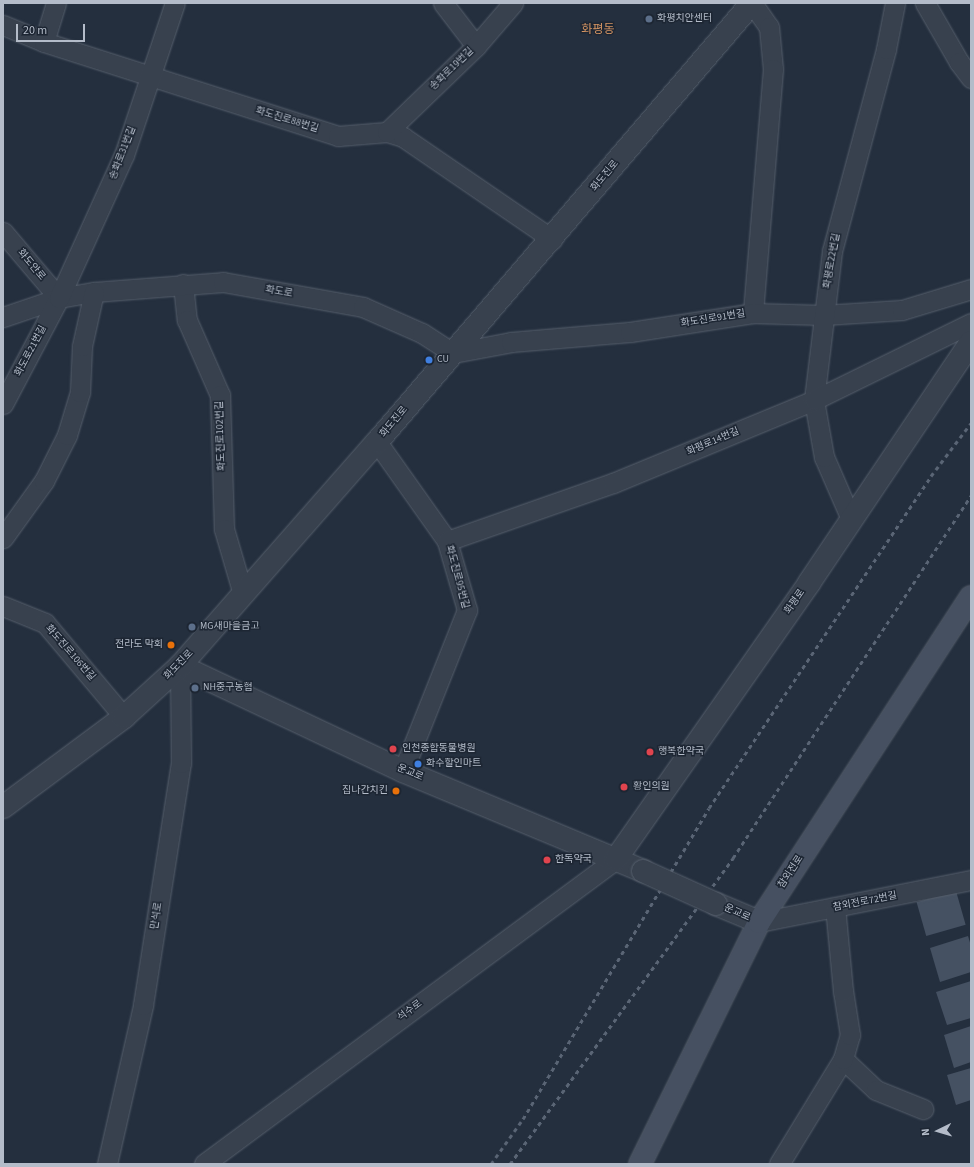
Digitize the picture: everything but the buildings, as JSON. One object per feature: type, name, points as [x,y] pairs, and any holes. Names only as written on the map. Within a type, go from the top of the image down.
[{"type":"main road","name":"참외전로","points":[[640,1164],[758,922],[971,597]]},
{"type":"street","points":[[44,42],[56,3]]},
{"type":"street","name":"송화로31번길","points":[[59,298],[124,155],[175,3]]},
{"type":"street","points":[[443,3],[476,46]]},
{"type":"street","name":"송화로19번길","points":[[387,132],[476,46],[513,3]]},
{"type":"street","points":[[752,3],[769,26],[773,69],[753,313]]},
{"type":"street","name":"화도진로","points":[[3,807],[124,716],[180,666],[377,442],[552,239],[752,3]]},
{"type":"street","name":"화평로22번길","points":[[851,519],[824,457],[814,400],[832,251],[886,50],[895,3]]},
{"type":"street","points":[[925,3],[959,62],[971,78]]},
{"type":"street","name":"화도진로88번길","points":[[3,25],[44,42],[338,136],[387,132],[403,137],[552,239]]},
{"type":"street","name":"화도안로","points":[[3,232],[59,298]]},
{"type":"street","name":"화도로","points":[[3,317],[59,298],[94,292],[223,282],[363,307],[422,333],[453,353]]},
{"type":"street","name":"화도진로102번길","points":[[183,284],[186,320],[220,395],[224,530],[243,594]]},
{"type":"street","name":"화도진로91번길","points":[[453,353],[511,342],[630,332],[753,313],[824,315],[902,310],[971,289]]},
{"type":"street","points":[[3,538],[44,481],[67,436],[80,392],[82,346],[94,292]]},
{"type":"street","name":"화도로21번길","points":[[3,404],[59,298]]},
{"type":"street","name":"화평로14번길","points":[[447,541],[613,483],[814,400],[971,323]]},
{"type":"street","name":"화평로","points":[[616,859],[851,519],[971,342]]},
{"type":"street","name":"화도진로95번길","points":[[377,442],[447,541],[467,610],[403,771]]},
{"type":"street","name":"화도진로106번길","points":[[3,606],[46,623],[124,716]]},
{"type":"street","name":"운교로","points":[[180,666],[403,771],[616,859],[758,922]]},
{"type":"street","name":"만석로","points":[[107,1164],[143,1005],[181,763],[180,666]]},
{"type":"street","name":"석수로","points":[[204,1164],[616,859]]},
{"type":"street","name":"참외전로72번길","points":[[758,922],[971,880]]},
{"type":"street","points":[[779,1164],[843,1059],[850,1034],[843,991],[836,907]]},
{"type":"street","points":[[843,1059],[876,1090],[923,1109]]},
{"type":"railway","points":[[491,1164],[523,1119],[709,808],[931,476],[971,423]]},
{"type":"railway","points":[[510,1164],[733,858],[971,495]]},
{"type":"place","name":"화평치안센터","points":[[649,19]]},
{"type":"place","name":"CU","points":[[429,360]]},
{"type":"place","name":"MG새마을금고","points":[[192,627]]},
{"type":"place","name":"전라도 막회","points":[[171,645]]},
{"type":"place","name":"NH중구농협","points":[[195,688]]},
{"type":"place","name":"인천종합동물병원","points":[[393,749]]},
{"type":"place","name":"행복한약국","points":[[650,752]]},
{"type":"place","name":"화수할인마트","points":[[418,764]]},
{"type":"place","name":"황인의원","points":[[624,787]]},
{"type":"place","name":"집나간치킨","points":[[396,791]]},
{"type":"place","name":"한독약국","points":[[547,860]]},
{"type":"district","name":"화평동","points":[[598,30]]}]
